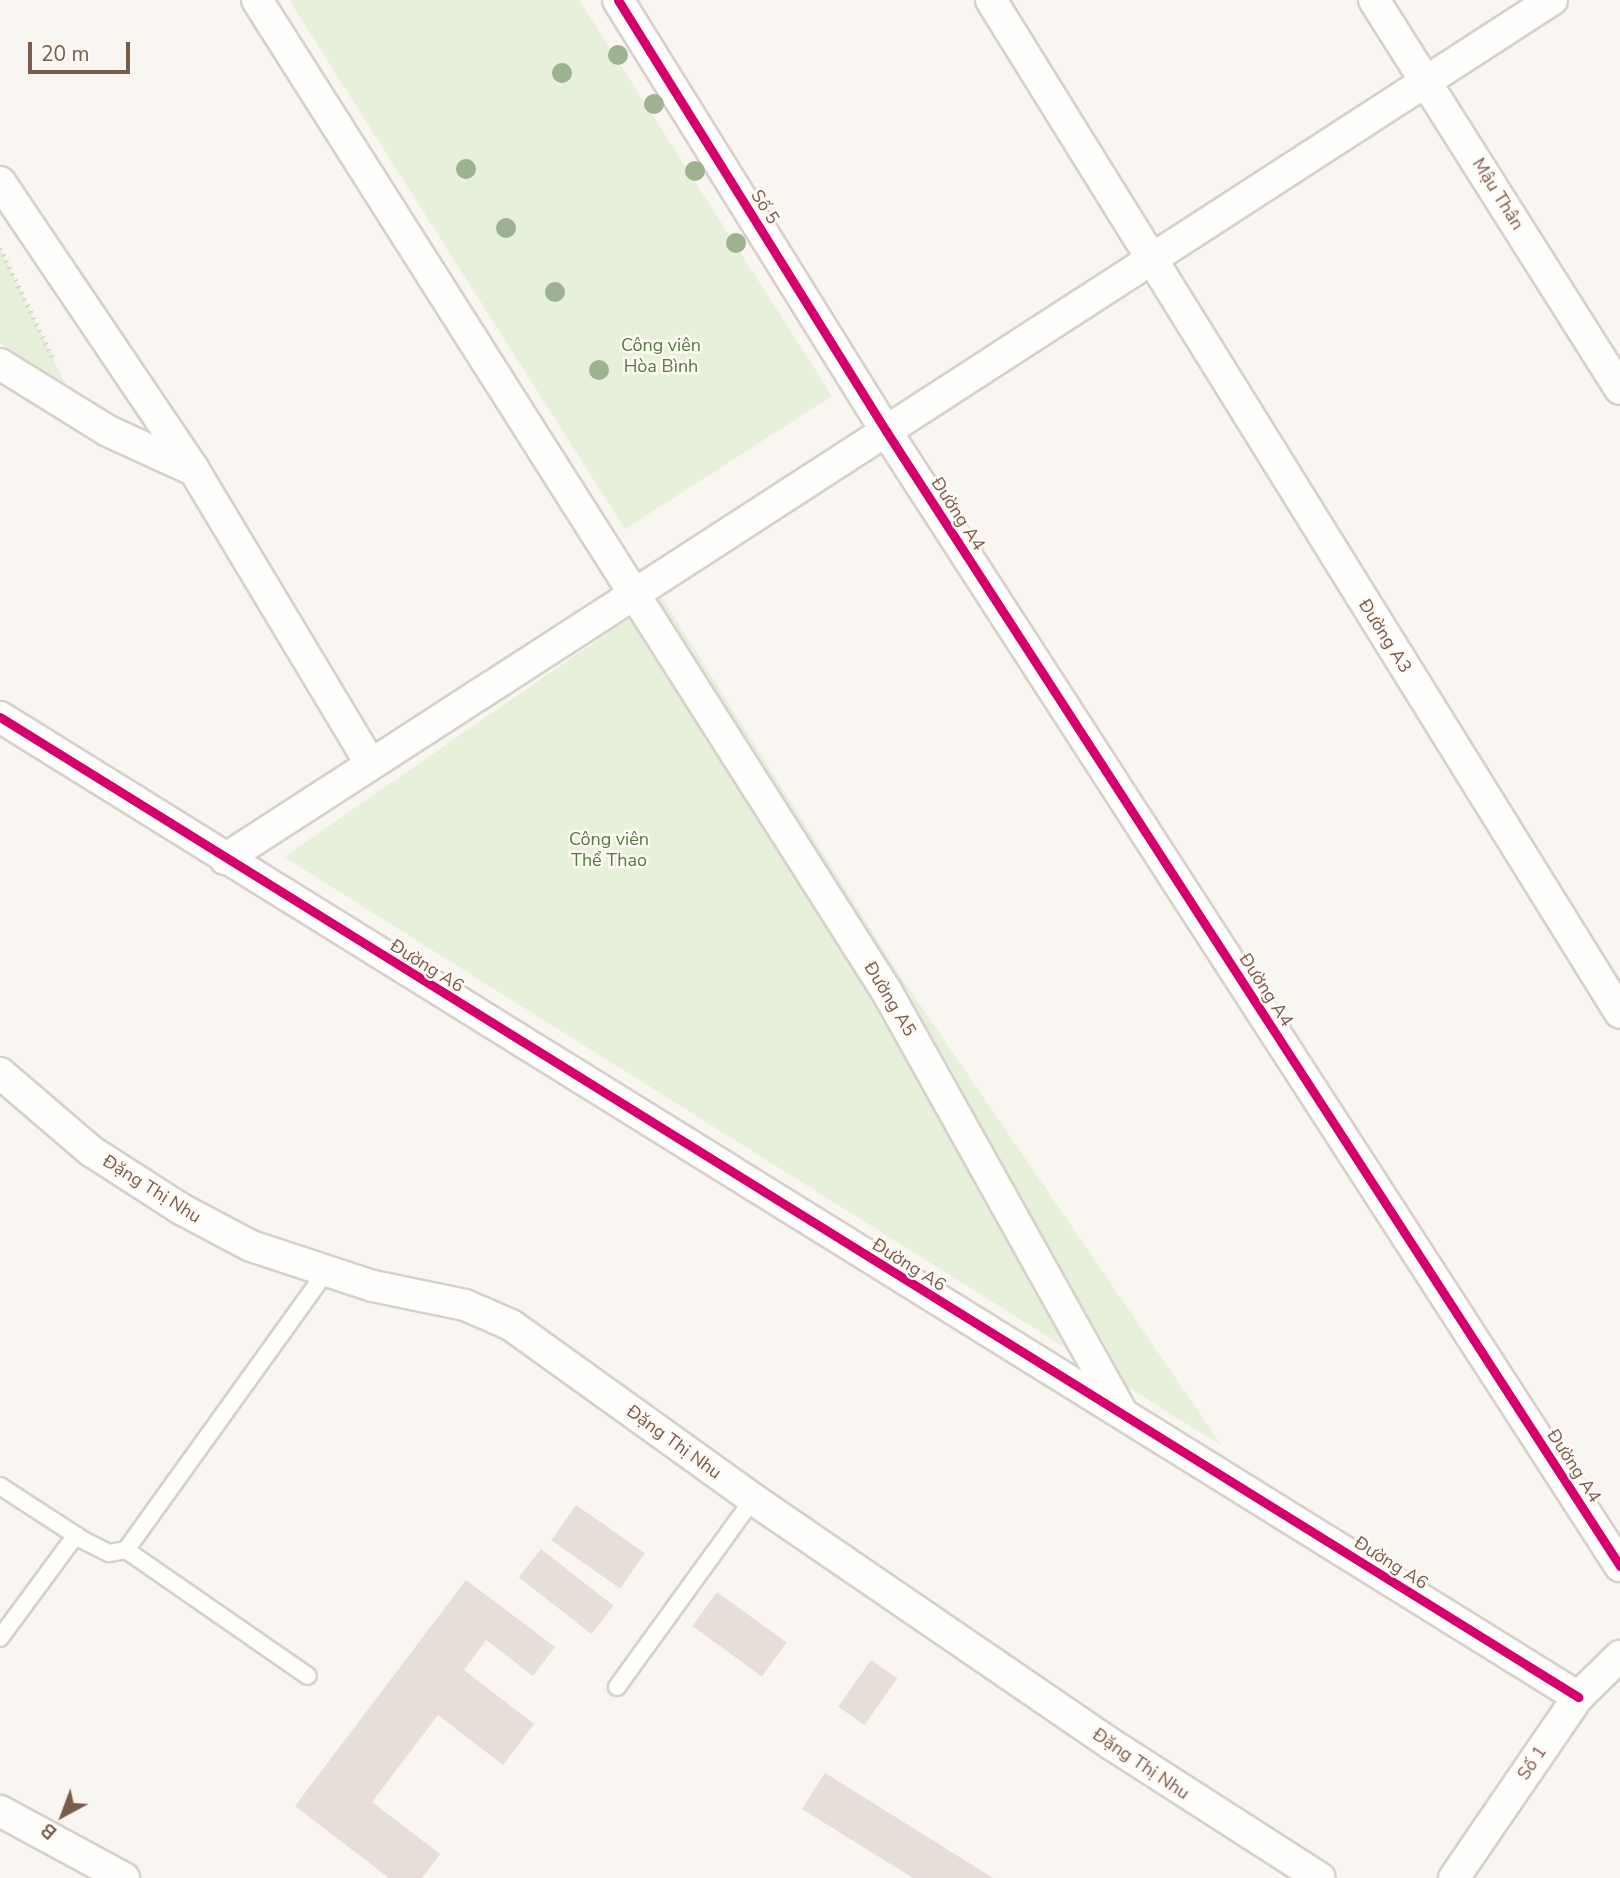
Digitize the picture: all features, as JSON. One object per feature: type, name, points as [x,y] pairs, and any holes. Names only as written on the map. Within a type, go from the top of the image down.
[{"type":"street","name":"Đường A5","points":[[257,0],[887,992],[1124,1416]]},
{"type":"street","name":"Số 5","points":[[618,0],[886,431]]},
{"type":"street","name":"Đường A3","points":[[991,0],[1620,1013]]},
{"type":"street","name":"Mậu Thân","points":[[1374,0],[1620,389]]},
{"type":"street","points":[[225,859],[1552,0]]},
{"type":"street","points":[[0,182],[194,470],[372,764]]},
{"type":"street","points":[[0,364],[108,431],[194,470]]},
{"type":"street","name":"Đường A4","points":[[886,431],[1620,1566]]},
{"type":"street","name":"Đường A6","points":[[0,717],[1578,1697]]},
{"type":"street","name":"Đặng Thị Nhu","points":[[0,1073],[91,1152],[181,1209],[251,1246],[373,1286],[465,1305],[511,1325],[752,1499],[1111,1744],[1320,1878]]},
{"type":"street","name":"Số 1","points":[[1454,1878],[1578,1697],[1620,1656]]},
{"type":"street","points":[[0,1811],[124,1878]]},
{"type":"lane","points":[[0,1486],[109,1553],[126,1550],[327,1270]]},
{"type":"lane","points":[[617,1687],[752,1499]]},
{"type":"lane","points":[[0,1637],[76,1535]]},
{"type":"lane","points":[[126,1550],[308,1676]]},
{"type":"path","points":[[0,248],[58,369]]},
{"type":"green space","name":"Công viên Hòa Bình","points":[[289,0],[579,0],[832,396],[625,529]]},
{"type":"green space","points":[[0,248],[70,394],[0,343]]},
{"type":"green space","name":"Công viên Thể Thao","points":[[661,596],[899,974],[1222,1446],[284,857]]},
{"type":"building","points":[[576,1505],[645,1553],[620,1588],[551,1540]]},
{"type":"building","points":[[541,1549],[613,1606],[591,1634],[519,1577]]},
{"type":"building","points":[[466,1580],[555,1647],[533,1676],[486,1640],[464,1670],[534,1724],[503,1765],[438,1715],[372,1802],[440,1854],[422,1878],[389,1878],[295,1806]]},
{"type":"building","points":[[717,1592],[787,1643],[762,1677],[692,1626]]},
{"type":"building","points":[[871,1660],[897,1678],[865,1725],[838,1707]]},
{"type":"building","points":[[825,1773],[993,1878],[913,1878],[802,1809]]},
{"type":"cycle path","points":[[618,0],[886,431],[1620,1566]]},
{"type":"cycle path","points":[[0,717],[1578,1697]]}]
